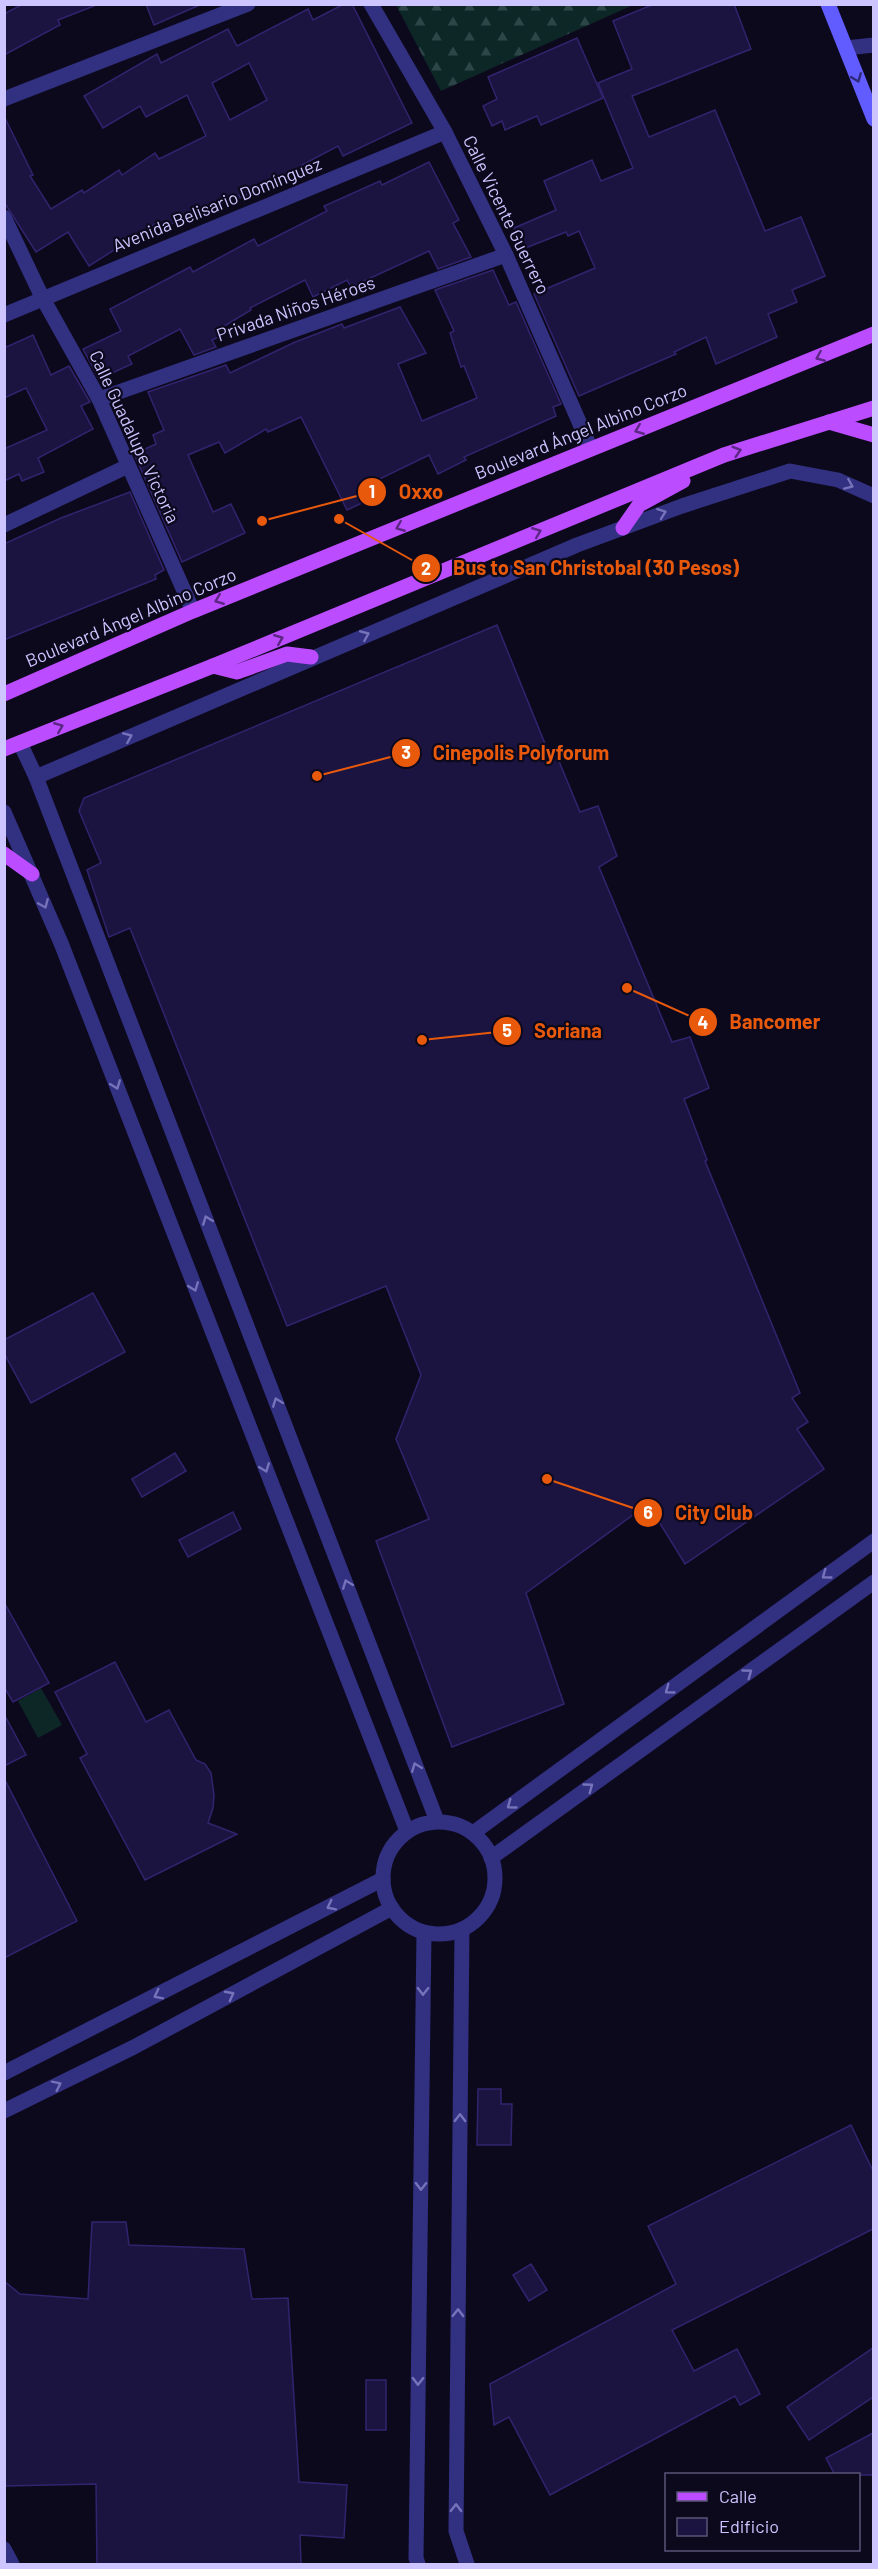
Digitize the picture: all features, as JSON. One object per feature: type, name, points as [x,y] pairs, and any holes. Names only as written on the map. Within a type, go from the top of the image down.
[{"type":"main road","points":[[828,4],[873,119]]},
{"type":"main road","name":"Boulevard Ángel Albino Corzo","points":[[4,694],[193,611],[873,334]]},
{"type":"main road","points":[[4,749],[213,666],[700,465],[873,408]]},
{"type":"main road","points":[[829,422],[873,435]]},
{"type":"main road","points":[[623,528],[639,505],[684,480],[700,465]]},
{"type":"main road","points":[[213,666],[237,672],[287,654],[311,657]]},
{"type":"main road","points":[[4,854],[32,874]]},
{"type":"street","points":[[4,99],[248,4]]},
{"type":"street","name":"Calle Vicente Guerrero","points":[[371,4],[445,132],[506,255],[591,450]]},
{"type":"street","points":[[846,48],[873,45]]},
{"type":"street","name":"Avenida Belisario Domínguez","points":[[4,315],[42,297],[445,132]]},
{"type":"street","name":"Calle Guadalupe Victoria","points":[[4,217],[42,297],[99,399],[193,611]]},
{"type":"street","name":"Privada Niños Héroes","points":[[99,399],[506,255]]},
{"type":"street","points":[[4,525],[128,466]]},
{"type":"street","points":[[36,777],[311,657],[577,545],[682,506],[790,471],[838,480],[873,496]]},
{"type":"street","points":[[21,743],[437,1821]]},
{"type":"street","points":[[4,812],[61,943],[407,1831]]},
{"type":"street","points":[[473,1833],[873,1541]]},
{"type":"street","points":[[491,1858],[873,1582]]},
{"type":"street","points":[[437,1821],[456,1824],[473,1833],[491,1858],[495,1874],[492,1896],[480,1916],[462,1929],[446,1934],[424,1933],[407,1924],[392,1908],[383,1879],[383,1866],[389,1851],[407,1831],[437,1821]]},
{"type":"street","points":[[4,2073],[383,1879]]},
{"type":"street","points":[[4,2111],[134,2047],[392,1908]]},
{"type":"street","points":[[462,1929],[456,2531],[467,2565]]},
{"type":"street","points":[[418,2565],[416,2558],[424,1933]]},
{"type":"street","points":[[4,2549],[12,2565]]},
{"type":"green space","points":[[396,5],[633,5],[441,91]]},
{"type":"green space","points":[[41,1688],[62,1725],[38,1738],[18,1701]]},
{"type":"building","points":[[23,4],[94,4],[94,6],[58,20],[60,25],[4,55],[4,14]]},
{"type":"building","points":[[146,4],[202,4],[154,25]]},
{"type":"building","points":[[344,4],[352,4],[412,123],[343,156],[338,146],[300,166],[301,168],[240,198],[239,195],[198,214],[195,208],[163,230],[158,222],[89,266],[68,232],[36,252],[4,202],[4,116],[33,175],[30,176],[51,209],[82,190],[84,193],[119,170],[122,175],[155,153],[159,159],[206,136],[187,95],[146,117],[140,106],[103,128],[84,96],[157,54],[161,63],[228,29],[237,46],[308,9],[313,20]],"holes":[[[249,63],[267,100],[230,120],[212,83]]]},
{"type":"building","points":[[654,4],[734,4],[751,49],[632,96],[649,137],[715,110],[765,231],[801,217],[825,276],[792,290],[797,302],[768,314],[777,337],[716,364],[706,337],[674,352],[676,354],[579,396],[534,294],[595,268],[579,231],[568,236],[566,232],[523,249],[514,228],[556,210],[544,181],[592,160],[601,181],[633,168],[598,83],[632,69],[613,21]]},
{"type":"building","points":[[577,38],[603,98],[541,125],[537,116],[505,130],[502,121],[492,126],[483,106],[497,99],[488,77]]},
{"type":"building","points":[[429,162],[459,220],[453,223],[471,257],[438,269],[429,251],[351,287],[347,280],[313,297],[305,280],[250,308],[251,310],[221,328],[225,334],[212,340],[216,347],[194,355],[180,329],[128,356],[132,364],[99,379],[83,349],[121,331],[110,309],[190,267],[193,272],[254,239],[258,246],[327,211],[324,206],[380,181],[382,185]]},
{"type":"building","points":[[493,270],[509,305],[516,302],[561,404],[553,407],[556,416],[464,457],[466,460],[438,474],[429,455],[367,485],[373,498],[347,510],[301,417],[268,432],[266,429],[225,453],[219,442],[188,455],[213,512],[231,504],[245,533],[182,562],[134,454],[156,444],[153,435],[164,430],[148,392],[226,365],[230,373],[293,343],[342,324],[344,328],[400,307],[426,353],[398,364],[422,421],[477,398],[464,366],[461,367],[450,333],[454,331],[435,290]]},
{"type":"building","points":[[33,335],[51,375],[69,366],[90,402],[81,406],[93,429],[38,458],[44,472],[22,481],[19,474],[4,481],[4,449],[47,430],[26,388],[4,398],[4,348]]},
{"type":"building","points":[[130,492],[164,570],[155,575],[156,579],[4,640],[4,544],[61,518]]},
{"type":"building","points":[[497,625],[550,756],[556,754],[580,812],[598,806],[617,856],[599,867],[672,1042],[690,1037],[709,1088],[684,1099],[707,1160],[705,1161],[800,1393],[792,1398],[808,1422],[797,1429],[824,1469],[685,1564],[648,1504],[526,1593],[564,1704],[452,1747],[376,1541],[429,1519],[396,1439],[421,1375],[386,1286],[287,1326],[130,928],[109,937],[87,870],[101,863],[79,811],[84,798]]},
{"type":"building","points":[[93,1293],[125,1352],[31,1403],[4,1353],[4,1340]]},
{"type":"building","points":[[175,1453],[186,1471],[142,1497],[132,1479]]},
{"type":"building","points":[[233,1512],[241,1529],[188,1557],[179,1540]]},
{"type":"building","points":[[4,1602],[49,1683],[13,1702],[4,1687]]},
{"type":"building","points":[[115,1662],[146,1722],[169,1710],[196,1760],[205,1764],[211,1773],[214,1795],[208,1823],[237,1834],[145,1880],[80,1758],[87,1754],[55,1692]]},
{"type":"building","points":[[4,1714],[26,1755],[4,1766]]},
{"type":"building","points":[[4,1778],[77,1921],[4,1958]]},
{"type":"building","points":[[478,2089],[501,2089],[501,2104],[512,2104],[511,2145],[477,2145]]},
{"type":"building","points":[[851,2125],[873,2171],[873,2229],[672,2330],[694,2371],[737,2349],[760,2394],[740,2405],[735,2396],[550,2495],[509,2417],[494,2425],[490,2384],[676,2284],[648,2226]]},
{"type":"building","points":[[92,2222],[126,2222],[129,2245],[244,2249],[252,2299],[288,2298],[299,2482],[347,2485],[344,2538],[300,2535],[301,2565],[97,2565],[96,2484],[4,2486],[4,2281],[20,2294],[88,2299]]},
{"type":"building","points":[[531,2264],[547,2290],[529,2301],[513,2275]]},
{"type":"building","points":[[873,2348],[873,2397],[809,2440],[787,2407]]},
{"type":"building","points":[[366,2380],[386,2380],[386,2430],[366,2430]]},
{"type":"building","points":[[873,2433],[873,2475],[834,2473],[826,2458]]},
{"type":"place","name":"Bus to San Christobal (30 Pesos)","points":[[339,519]]},
{"type":"place","name":"Oxxo","points":[[262,521]]},
{"type":"place","name":"Cinepolis Polyforum","points":[[317,776]]},
{"type":"place","name":"Bancomer","points":[[627,988]]},
{"type":"place","name":"Soriana","points":[[422,1040]]},
{"type":"place","name":"City Club","points":[[547,1479]]}]
